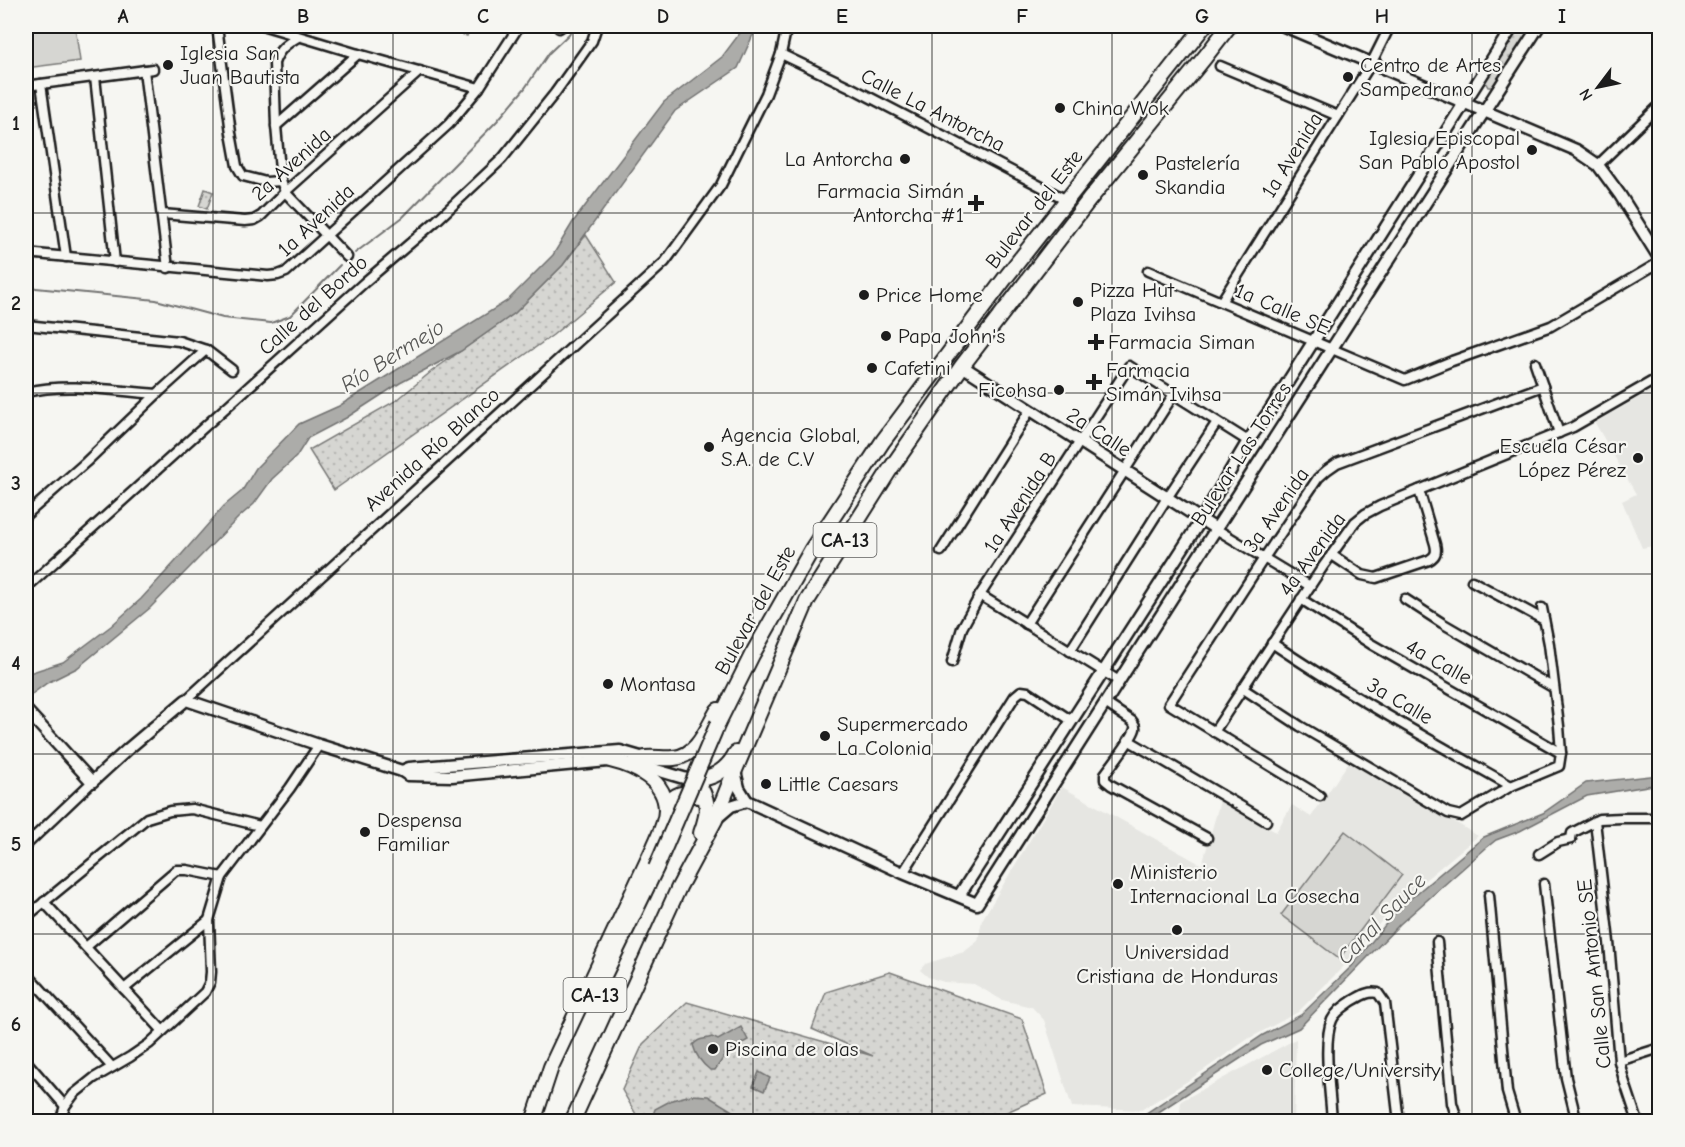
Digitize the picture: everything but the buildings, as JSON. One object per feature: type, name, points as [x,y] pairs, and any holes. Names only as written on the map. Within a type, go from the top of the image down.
[{"type":"highway","name":"Bulevar del Este","points":[[534,1122],[656,868],[718,723],[752,655],[812,549],[883,441],[1006,277],[1204,26]]},
{"type":"highway","name":"Bulevar del Este","points":[[572,1122],[679,887],[715,820],[807,601],[868,503],[962,366],[1089,200],[1229,26]]},
{"type":"highway","points":[[1218,40],[1241,26]]},
{"type":"highway","points":[[645,758],[680,757],[700,742],[754,639],[800,560],[852,477],[883,441]]},
{"type":"highway","points":[[694,779],[713,776],[722,771],[732,760],[777,659],[798,623]]},
{"type":"highway","points":[[534,1122],[551,1067],[665,817],[666,807],[663,796],[647,775],[610,760]]},
{"type":"highway","points":[[679,887],[702,831],[708,806],[702,790],[694,779]]},
{"type":"highway","points":[[666,807],[672,798],[687,792],[700,796],[708,806]]},
{"type":"street","points":[[217,26],[237,166],[243,176],[266,182],[281,181]]},
{"type":"street","points":[[265,26],[479,88]]},
{"type":"street","name":"1a Avenida","points":[[26,253],[268,276],[286,272],[449,124],[479,88],[519,26]]},
{"type":"street","name":"Calle del Bordo","points":[[26,588],[357,289],[435,222],[502,159],[555,93],[592,41],[597,26]]},
{"type":"street","name":"Avenida Río Blanco","points":[[26,844],[665,262],[721,185],[766,94],[781,54],[787,26]]},
{"type":"street","points":[[1284,26],[1576,150],[1598,165],[1620,195],[1659,261]]},
{"type":"street","name":"1a Avenida","points":[[1221,302],[1372,62],[1390,26]]},
{"type":"street","name":"Bulevar Las Torres","points":[[1514,26],[1270,411],[1248,441],[1201,520],[959,896],[978,904],[1539,26]]},
{"type":"street","points":[[298,37],[285,44],[277,54],[274,63],[281,181],[285,192],[347,257]]},
{"type":"street","points":[[276,126],[358,54]]},
{"type":"street","name":"Calle La Antorcha","points":[[781,54],[850,87],[1067,200]]},
{"type":"street","points":[[1220,66],[1338,116]]},
{"type":"street","points":[[26,86],[153,69]]},
{"type":"street","points":[[144,70],[168,268]]},
{"type":"street","name":"2a Avenida","points":[[162,214],[254,220],[420,71]]},
{"type":"street","points":[[95,76],[115,262]]},
{"type":"street","points":[[41,84],[66,257]]},
{"type":"street","points":[[1598,165],[1659,105]]},
{"type":"street","name":"1a Calle SE","points":[[1148,271],[1405,380],[1551,326],[1659,261]]},
{"type":"street","points":[[26,325],[179,341],[206,350],[232,370]]},
{"type":"street","points":[[26,515],[206,350]]},
{"type":"street","points":[[1535,363],[1559,433]]},
{"type":"street","name":"2a Calle","points":[[962,366],[1216,529]]},
{"type":"street","name":"1a Avenida B","points":[[952,662],[962,628],[980,596],[1129,366],[1174,394]]},
{"type":"street","name":"4a Avenida","points":[[1214,732],[1310,586],[1355,522],[1365,514],[1574,427],[1659,377]]},
{"type":"street","name":"3a Avenida","points":[[1214,732],[1169,705],[1318,478],[1337,463],[1543,386]]},
{"type":"street","points":[[26,392],[64,388],[157,394]]},
{"type":"street","points":[[1026,624],[1174,394],[1248,441]]},
{"type":"street","points":[[941,551],[1030,410]]},
{"type":"street","points":[[1070,651],[1217,422]]},
{"type":"street","points":[[1332,555],[1362,575],[1376,578],[1434,557],[1437,550],[1419,490]]},
{"type":"street","points":[[1216,529],[1310,586]]},
{"type":"street","points":[[1472,581],[1544,620]]},
{"type":"street","points":[[980,596],[1119,681]]},
{"type":"street","name":"4a Calle","points":[[1301,599],[1371,644],[1561,753]]},
{"type":"street","points":[[1405,599],[1554,688]]},
{"type":"street","points":[[1242,688],[1300,726],[1448,813],[1461,816],[1511,786],[1559,766],[1561,753],[1549,644],[1542,608]]},
{"type":"street","name":"3a Calle","points":[[1272,643],[1358,698],[1511,786]]},
{"type":"street","points":[[906,868],[1015,696],[1021,691],[1028,692],[1072,721]]},
{"type":"street","points":[[186,700],[402,771],[408,775],[452,776],[620,760],[694,779]]},
{"type":"street","points":[[1105,703],[1135,725],[1128,740],[1105,774],[1105,780],[1207,838]]},
{"type":"street","points":[[26,710],[92,782]]},
{"type":"street","points":[[1214,732],[1320,796]]},
{"type":"street","points":[[1128,740],[1266,821]]},
{"type":"street","points":[[60,1122],[65,1106],[81,1089],[112,1066],[149,1044],[205,992],[210,982],[211,966],[209,920],[222,877],[295,781],[319,745]]},
{"type":"street","points":[[402,771],[409,768],[620,752],[645,758],[690,775],[694,779]]},
{"type":"street","points":[[735,770],[739,788],[747,801],[906,868],[959,896]]},
{"type":"street","points":[[715,820],[731,806],[747,801]]},
{"type":"street","points":[[26,917],[147,818],[170,811],[192,809],[260,826]]},
{"type":"street","points":[[1539,854],[1558,842],[1571,839],[1572,833],[1595,821],[1659,818]]},
{"type":"street","name":"Calle San Antonio SE","points":[[1595,821],[1609,942],[1619,1061],[1638,1122]]},
{"type":"street","points":[[86,947],[176,870],[222,877]]},
{"type":"street","points":[[1544,884],[1566,1078],[1577,1122]]},
{"type":"street","points":[[1489,895],[1507,1092],[1516,1122]]},
{"type":"street","points":[[44,902],[162,1030]]},
{"type":"street","points":[[124,989],[209,920]]},
{"type":"street","points":[[1437,942],[1452,1102],[1458,1122]]},
{"type":"street","points":[[26,973],[112,1066]]},
{"type":"street","points":[[1332,1122],[1328,1057],[1332,1020],[1343,1007],[1369,992],[1378,993],[1385,1003],[1399,1122]]},
{"type":"street","points":[[1619,1061],[1659,1048]]},
{"type":"street","points":[[26,1061],[29,1072],[65,1106]]},
{"type":"shaded area","points":[[26,26],[75,26],[80,61],[26,68]]},
{"type":"shaded area","points":[[438,26],[471,26],[467,36]]},
{"type":"shaded area","points":[[742,26],[757,26],[738,68],[675,111],[563,265],[515,313],[461,351],[400,383],[346,418],[308,438],[296,457],[272,479],[254,504],[150,608],[77,668],[47,683],[32,694],[26,703],[26,674],[63,662],[111,626],[141,599],[224,506],[242,491],[256,468],[299,424],[339,406],[507,301],[553,255],[573,222],[664,102],[722,57],[740,33]]},
{"type":"shaded area","points":[[1518,26],[1534,26],[1496,87],[1488,87],[1484,80]]},
{"type":"shaded area","points":[[205,189],[213,192],[207,209],[199,206]]},
{"type":"shaded area","points":[[586,235],[616,282],[553,335],[334,490],[309,450],[397,400],[432,371],[515,313],[563,265]]},
{"type":"shaded area","name":"Escuela César López Pérez","points":[[1659,386],[1660,494],[1657,495],[1660,499],[1659,545],[1642,548],[1622,501],[1636,494],[1595,423]]},
{"type":"shaded area","name":"Universidad Cristiana de Honduras","points":[[1351,759],[1478,836],[1395,905],[1343,967],[1298,1012],[1248,1039],[1191,1079],[1141,1110],[1072,1107],[1044,1020],[1032,1007],[1002,1000],[974,984],[944,982],[928,977],[920,970],[925,964],[964,952],[978,941],[982,920],[1062,787],[1202,865],[1220,801],[1276,832],[1292,805],[1311,817]]},
{"type":"shaded area","points":[[1659,775],[1659,784],[1587,796],[1520,831],[1496,840],[1400,924],[1299,1028],[1261,1045],[1145,1121],[1141,1121],[1142,1116],[1263,1035],[1301,1015],[1352,966],[1398,909],[1484,837],[1543,813],[1586,783]]},
{"type":"shaded area","points":[[1345,831],[1402,875],[1339,959],[1281,915]]},
{"type":"shaded area","points":[[890,972],[1022,1019],[1047,1094],[987,1121],[634,1122],[637,1116],[622,1090],[643,1044],[687,1002],[873,1056],[812,1029],[826,992]]},
{"type":"shaded area","name":"Piscina de olas","points":[[741,1027],[748,1040],[725,1053],[715,1070],[710,1070],[704,1065],[693,1045],[699,1040],[712,1037],[718,1040]]},
{"type":"shaded area","name":"College/University","points":[[1296,1039],[1294,1121],[1179,1121],[1181,1101]]},
{"type":"shaded area","points":[[759,1072],[770,1078],[764,1091],[753,1086]]},
{"type":"shaded area","points":[[691,1095],[708,1096],[739,1115],[740,1121],[651,1121],[655,1109],[672,1100]]},
{"type":"waterway","points":[[355,253],[403,217],[497,121],[525,88],[549,53],[574,26]]},
{"type":"waterway","points":[[26,287],[156,300],[223,318],[271,323],[290,316],[340,265]]},
{"type":"place","name":"Iglesia San Juan Bautista","points":[[168,65]]},
{"type":"place","name":"Centro de Artes Sampedrano","points":[[1348,77]]},
{"type":"place","name":"China Wok","points":[[1060,108]]},
{"type":"place","name":"Iglesia Episcopal San Pablo Apostol","points":[[1532,150]]},
{"type":"place","name":"La Antorcha","points":[[905,159]]},
{"type":"place","name":"Pastelería Skandia","points":[[1143,175]]},
{"type":"place","name":"Farmacia Simán Antorcha #1","points":[[976,203]]},
{"type":"place","name":"Price Home","points":[[864,295]]},
{"type":"place","name":"Pizza Hut Plaza Ivihsa","points":[[1078,302]]},
{"type":"place","name":"Papa John's","points":[[886,336]]},
{"type":"place","name":"Farmacia Siman","points":[[1096,342]]},
{"type":"place","name":"Cafetini","points":[[872,368]]},
{"type":"place","name":"Farmacia Simán Ivihsa","points":[[1094,382]]},
{"type":"place","name":"Ficohsa","points":[[1059,390]]},
{"type":"place","name":"Agencia Global, S.A. de C.V","points":[[709,447]]},
{"type":"place","name":"Escuela César López Pérez","points":[[1638,458]]},
{"type":"place","name":"Montasa","points":[[608,684]]},
{"type":"place","name":"Supermercado La Colonia","points":[[825,736]]},
{"type":"place","name":"Little Caesars","points":[[766,784]]},
{"type":"place","name":"Despensa Familiar","points":[[365,832]]},
{"type":"place","name":"Ministerio Internacional La Cosecha","points":[[1118,884]]},
{"type":"place","name":"Universidad Cristiana de Honduras","points":[[1177,930]]},
{"type":"place","name":"Piscina de olas","points":[[713,1049]]},
{"type":"place","name":"College/University","points":[[1267,1070]]},
{"type":"water label","name":"Río Bermejo","points":[[392,355]]},
{"type":"water label","name":"Canal Sauce","points":[[1381,918]]}]
